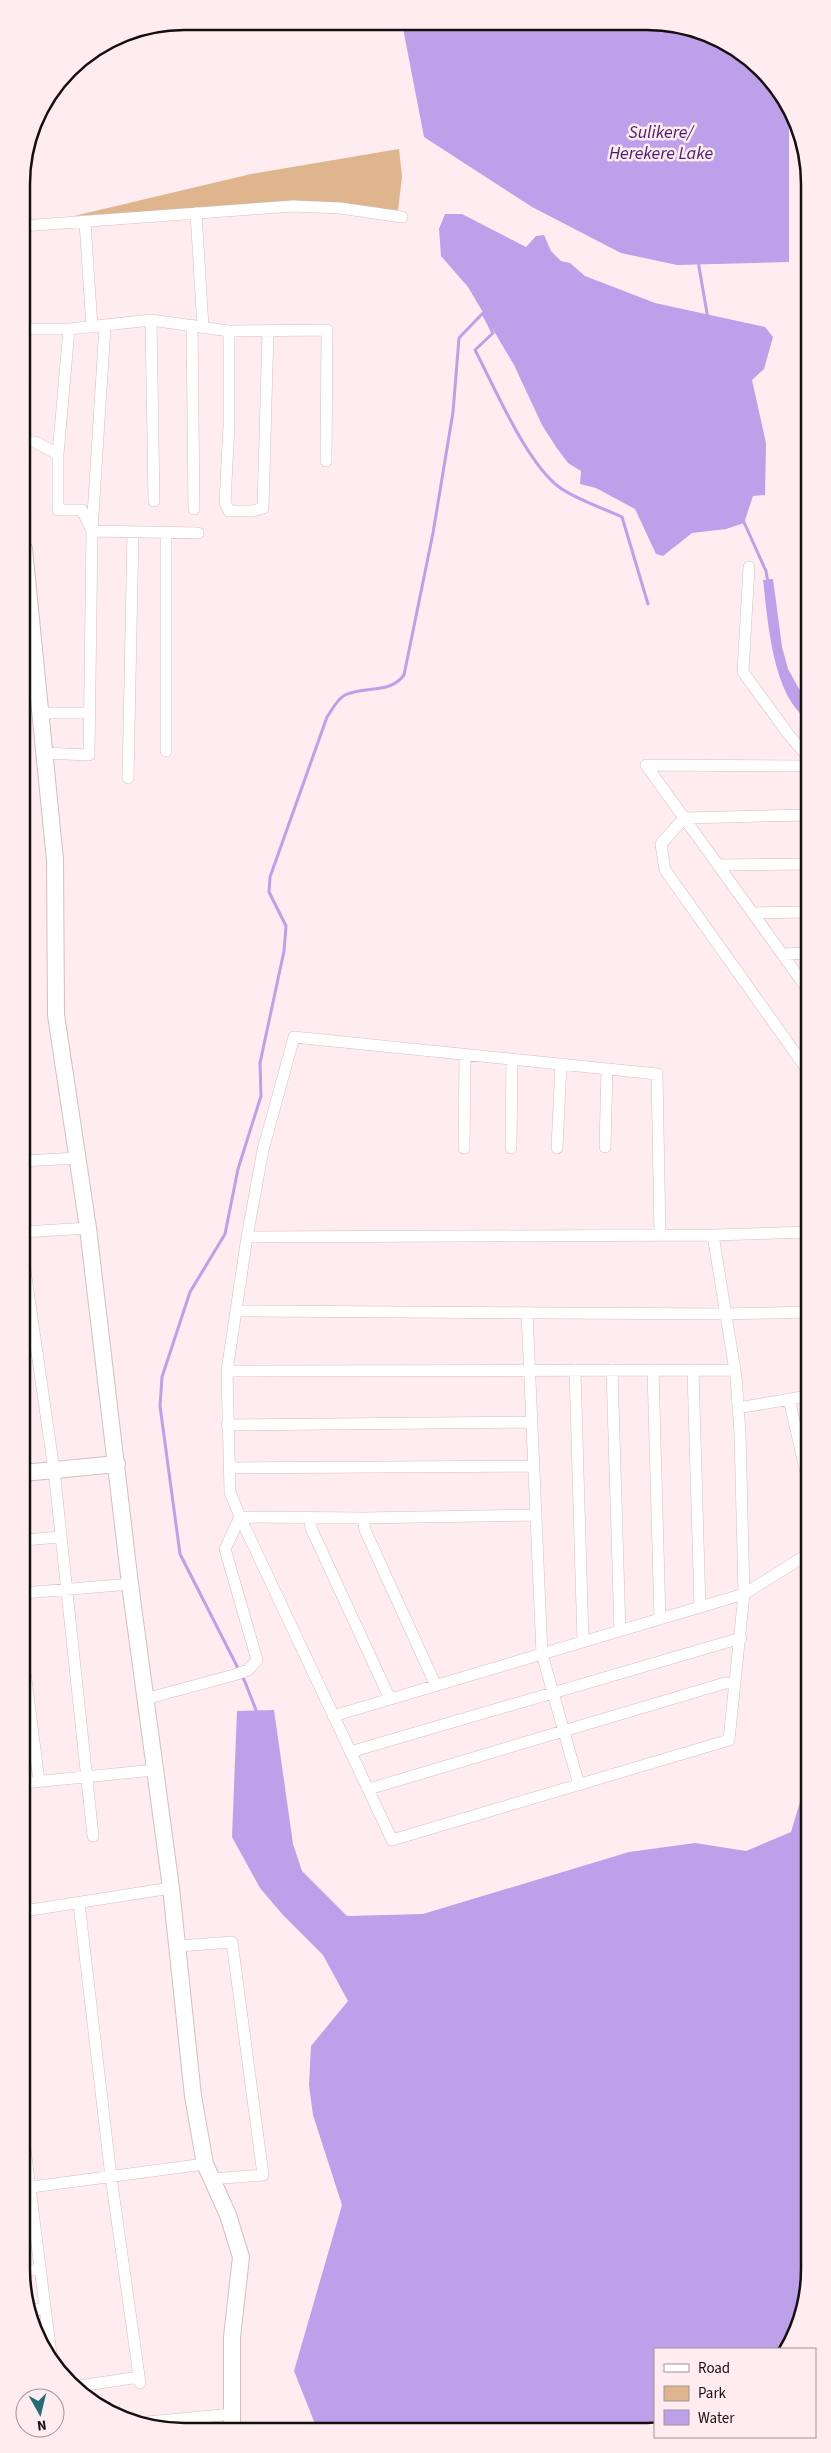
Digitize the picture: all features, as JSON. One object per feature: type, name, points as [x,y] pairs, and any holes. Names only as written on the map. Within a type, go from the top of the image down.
[{"type":"street","points":[[30,225],[294,206],[340,208],[402,217]]},
{"type":"street","points":[[194,509],[198,326],[196,213]]},
{"type":"street","points":[[85,222],[92,327]]},
{"type":"street","points":[[151,320],[154,501]]},
{"type":"street","points":[[30,329],[69,329],[151,320],[229,331],[327,330],[326,461]]},
{"type":"street","points":[[44,753],[89,755],[92,531],[105,326]]},
{"type":"street","points":[[69,329],[58,454],[58,510],[82,510],[92,531]]},
{"type":"street","points":[[229,331],[229,425],[225,502],[229,511],[252,511],[263,508],[268,331]]},
{"type":"street","points":[[30,442],[35,442],[58,454]]},
{"type":"street","points":[[92,531],[198,533]]},
{"type":"street","points":[[128,778],[132,532]]},
{"type":"street","points":[[166,532],[166,751]]},
{"type":"street","points":[[749,567],[743,672],[801,749]]},
{"type":"street","points":[[30,610],[55,860],[56,1015],[88,1228],[130,1584],[171,1888],[193,2096],[205,2164],[228,2215],[240,2257],[232,2337],[232,2421],[169,2422]]},
{"type":"street","points":[[40,713],[90,714]]},
{"type":"street","points":[[801,766],[646,765],[801,980]]},
{"type":"street","points":[[801,815],[684,818],[661,844],[665,870],[801,1061]]},
{"type":"street","points":[[718,864],[801,864]]},
{"type":"street","points":[[753,913],[801,912]]},
{"type":"street","points":[[783,954],[801,953]]},
{"type":"street","points":[[660,1235],[657,1074],[294,1037],[263,1150],[247,1237],[227,1371],[227,1425],[231,1468],[230,1492],[392,1840],[729,1740],[733,1683],[741,1638],[744,1594],[735,1370],[713,1235]]},
{"type":"street","points":[[464,1148],[465,1054]]},
{"type":"street","points":[[511,1148],[512,1059]]},
{"type":"street","points":[[557,1148],[561,1064]]},
{"type":"street","points":[[605,1147],[607,1069]]},
{"type":"street","points":[[30,1161],[77,1158]]},
{"type":"street","points":[[30,1232],[88,1228]]},
{"type":"street","points":[[247,1237],[713,1235],[801,1232]]},
{"type":"street","points":[[237,1311],[727,1314],[801,1312]]},
{"type":"street","points":[[527,1312],[542,1654],[579,1785]]},
{"type":"street","points":[[30,1319],[54,1470],[93,1836]]},
{"type":"street","points":[[575,1370],[583,1642]]},
{"type":"street","points":[[612,1370],[620,1631]]},
{"type":"street","points":[[653,1370],[660,1619]]},
{"type":"street","points":[[693,1370],[700,1607]]},
{"type":"street","points":[[227,1371],[735,1370]]},
{"type":"street","points":[[738,1408],[801,1397]]},
{"type":"street","points":[[789,1399],[801,1451]]},
{"type":"street","points":[[227,1425],[532,1422]]},
{"type":"street","points":[[30,1472],[117,1464]]},
{"type":"street","points":[[231,1468],[534,1466]]},
{"type":"street","points":[[240,1517],[363,1518],[536,1515]]},
{"type":"street","points":[[145,1699],[241,1672],[258,1660],[226,1549],[240,1517]]},
{"type":"street","points":[[310,1518],[311,1528],[390,1699]]},
{"type":"street","points":[[363,1518],[365,1530],[436,1686]]},
{"type":"street","points":[[30,1539],[61,1537]]},
{"type":"street","points":[[334,1716],[744,1594],[801,1558]]},
{"type":"street","points":[[30,1593],[130,1584]]},
{"type":"street","points":[[350,1752],[741,1638]]},
{"type":"street","points":[[369,1789],[563,1730],[725,1683],[733,1683]]},
{"type":"street","points":[[30,1711],[39,1782]]},
{"type":"street","points":[[30,1783],[155,1770]]},
{"type":"street","points":[[30,1910],[171,1888]]},
{"type":"street","points":[[79,1903],[111,2176],[140,2380],[84,2386]]},
{"type":"street","points":[[178,1946],[232,1942],[263,2175],[212,2179]]},
{"type":"street","points":[[30,2188],[205,2164]]},
{"type":"street","points":[[30,2232],[40,2269],[46,2308],[47,2337]]},
{"type":"street","points":[[30,2270],[40,2269]]},
{"type":"street","points":[[36,2310],[46,2308]]},
{"type":"green space","points":[[399,149],[402,177],[398,210],[287,203],[74,216],[251,174]]},
{"type":"water","name":"Sulikere/ Herekere Lake","points":[[403,30],[657,30],[696,38],[724,51],[756,75],[775,99],[789,126],[789,262],[677,265],[621,253],[532,207],[424,137]]},
{"type":"water","points":[[445,214],[462,214],[526,247],[536,236],[544,235],[551,251],[561,261],[570,263],[585,276],[655,303],[765,327],[773,337],[764,369],[752,380],[766,443],[765,495],[753,496],[744,523],[726,529],[692,533],[663,556],[656,554],[635,509],[596,488],[580,484],[581,471],[568,463],[556,447],[542,425],[514,365],[468,287],[441,256],[439,229]]},
{"type":"water","points":[[773,579],[782,647],[788,669],[801,692],[801,713],[786,692],[779,675],[770,635],[763,580]]},
{"type":"water","points":[[274,1710],[293,1844],[302,1871],[347,1916],[423,1914],[629,1852],[695,1843],[746,1851],[791,1832],[801,1799],[801,2279],[796,2309],[779,2348],[654,2348],[654,2423],[315,2423],[294,2371],[342,2205],[313,2115],[309,2085],[311,2046],[348,2001],[323,1955],[283,1915],[260,1888],[232,1837],[237,1711]]},
{"type":"waterway","points":[[698,261],[708,319]]},
{"type":"waterway","points":[[256,1710],[245,1682],[180,1554],[160,1406],[162,1377],[190,1292],[225,1234],[238,1169],[261,1096],[260,1063],[284,951],[286,926],[269,892],[270,877],[327,717],[345,695],[391,685],[404,675],[433,533],[453,412],[459,338],[483,313],[493,333],[475,350],[523,443],[547,475],[559,487],[622,517],[648,604]]},
{"type":"waterway","points":[[743,520],[766,571],[768,583]]}]
